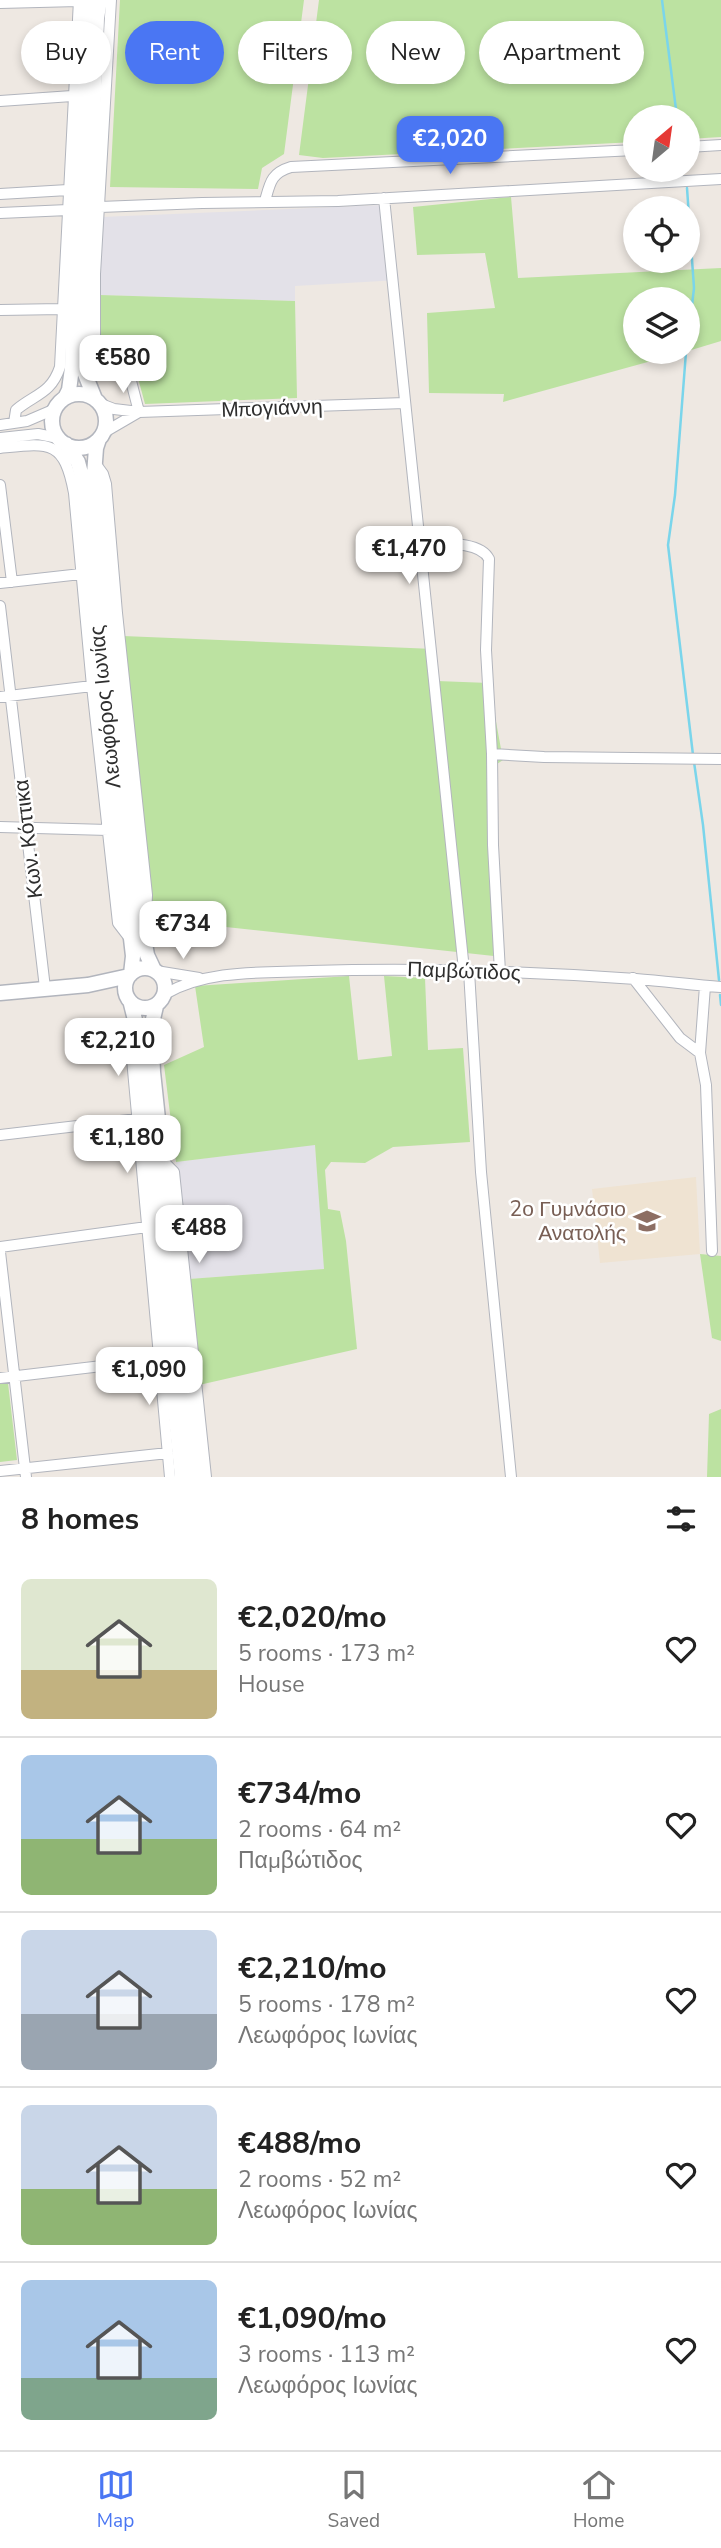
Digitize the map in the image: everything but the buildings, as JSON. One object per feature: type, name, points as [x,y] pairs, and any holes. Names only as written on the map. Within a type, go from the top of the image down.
[{"type":"street","points":[[0,3],[82,0],[85,34],[84,209],[95,274],[95,336],[97,349],[109,367],[131,381],[139,412]]},
{"type":"street","name":"Λεωφόρος Ιωνίας","points":[[82,0],[72,96],[68,190],[84,209],[85,374],[106,418],[94,461],[114,680],[142,926],[147,956],[155,971]]},
{"type":"street","points":[[84,209],[100,0]]},
{"type":"street","points":[[84,209],[111,0]]},
{"type":"street","points":[[0,101],[72,96]]},
{"type":"street","points":[[700,146],[721,145]]},
{"type":"street","points":[[265,201],[273,176],[291,167],[623,151]]},
{"type":"street","points":[[0,213],[265,201],[294,203],[721,179]]},
{"type":"street","points":[[0,194],[68,190]]},
{"type":"street","points":[[384,198],[466,970],[485,1221],[511,1477]]},
{"type":"street","name":"Λεωφόρος Ιωνίας","points":[[14,423],[16,410],[46,390],[57,378],[61,355],[62,309],[84,209]]},
{"type":"street","name":"Λεωφόρος Ιωνίας","points":[[84,209],[72,378],[65,398],[55,409],[52,424],[78,462],[82,477],[131,940],[133,962],[130,975]]},
{"type":"street","points":[[0,310],[62,309]]},
{"type":"street","points":[[65,398],[80,394],[98,402]]},
{"type":"street","name":"Μπογιάννη","points":[[98,402],[114,409],[139,412],[405,403]]},
{"type":"street","points":[[0,425],[40,417],[55,409]]},
{"type":"street","name":"Μπογιάννη","points":[[101,436],[139,412]]},
{"type":"street","points":[[0,438],[38,434],[83,447],[101,436]]},
{"type":"street","points":[[0,448],[48,446],[62,456],[69,468],[74,493],[118,923],[131,940]]},
{"type":"street","points":[[0,485],[12,582]]},
{"type":"street","points":[[420,543],[475,547],[485,552],[489,559],[486,650],[500,972]]},
{"type":"street","points":[[0,583],[81,574]]},
{"type":"street","name":"Κων. Κόττικα","points":[[0,606],[6,696],[28,827],[45,988]]},
{"type":"street","points":[[6,696],[92,686]]},
{"type":"street","points":[[492,754],[721,759]]},
{"type":"street","points":[[0,827],[108,830]]},
{"type":"street","points":[[0,993],[88,985],[130,975],[142,968],[155,971],[164,982],[161,1000],[153,1016],[150,1038],[196,1477]]},
{"type":"street","name":"Παμβώτιδος","points":[[161,1000],[184,985],[206,979],[244,974],[341,970],[466,970],[633,978],[721,987]]},
{"type":"street","name":"Παμβώτιδος","points":[[155,971],[206,979]]},
{"type":"street","points":[[130,975],[125,986],[137,1042],[182,1477]]},
{"type":"street","points":[[633,978],[680,1038],[700,1053]]},
{"type":"street","points":[[88,985],[129,1000],[144,1009],[161,1000]]},
{"type":"street","points":[[705,986],[700,1053],[706,1085],[712,1251]]},
{"type":"street","points":[[137,1042],[132,1059],[170,1477]]},
{"type":"street","points":[[0,1135],[137,1119]]},
{"type":"street","points":[[162,1160],[174,1172],[206,1477]]},
{"type":"street","points":[[0,1247],[147,1227]]},
{"type":"street","points":[[0,1252],[26,1472]]},
{"type":"street","points":[[0,1378],[161,1359]]},
{"type":"street","points":[[0,1471],[26,1472],[168,1453]]},
{"type":"shaded area","points":[[381,205],[399,280],[295,286],[295,301],[100,295],[102,217]]},
{"type":"shaded area","points":[[315,1144],[325,1269],[189,1279],[176,1162]]},
{"type":"shaded area","name":"2ο Γυμνάσιο Ανατολής","points":[[696,1177],[700,1254],[600,1263],[592,1189]]},
{"type":"green space","points":[[120,0],[304,0],[301,21],[238,21],[238,84],[293,84],[284,154],[262,168],[258,189],[110,187]]},
{"type":"green space","points":[[319,0],[721,0],[721,137],[700,138],[700,105],[623,105],[623,143],[323,158],[299,155],[308,84],[352,84],[352,21],[316,21]]},
{"type":"green space","points":[[511,197],[518,278],[623,273],[700,273],[700,269],[721,268],[721,341],[700,347],[700,287],[623,287],[623,364],[641,364],[503,402],[504,394],[429,393],[427,313],[495,308],[485,253],[417,255],[413,207]]},
{"type":"green space","points":[[100,295],[295,301],[297,398],[145,404],[138,378],[109,361],[101,347]]},
{"type":"green space","points":[[123,636],[434,649],[437,681],[489,683],[503,760],[497,764],[495,770],[503,957],[152,919]]},
{"type":"green space","points":[[349,976],[358,1060],[392,1056],[384,976],[425,978],[428,1050],[463,1048],[470,1142],[393,1147],[365,1163],[331,1162],[325,1170],[328,1209],[340,1211],[346,1241],[357,1349],[199,1385],[189,1279],[324,1269],[315,1145],[176,1162],[164,1065],[204,1047],[195,986]]},
{"type":"green space","points":[[700,1254],[721,1256],[721,1341],[712,1338]]},
{"type":"green space","points":[[8,1383],[17,1460],[0,1462],[0,1384]]},
{"type":"green space","points":[[721,1409],[721,1477],[707,1477],[709,1414]]},
{"type":"waterway","points":[[662,0],[675,105]]},
{"type":"waterway","points":[[687,188],[694,287]]},
{"type":"waterway","points":[[685,364],[675,495],[668,545],[693,755]]},
{"type":"waterway","points":[[694,762],[719,980]]},
{"type":"waterway","points":[[720,995],[721,1005]]},
{"type":"place","name":"2ο Γυμνάσιο Ανατολής","points":[[647,1221]]}]
